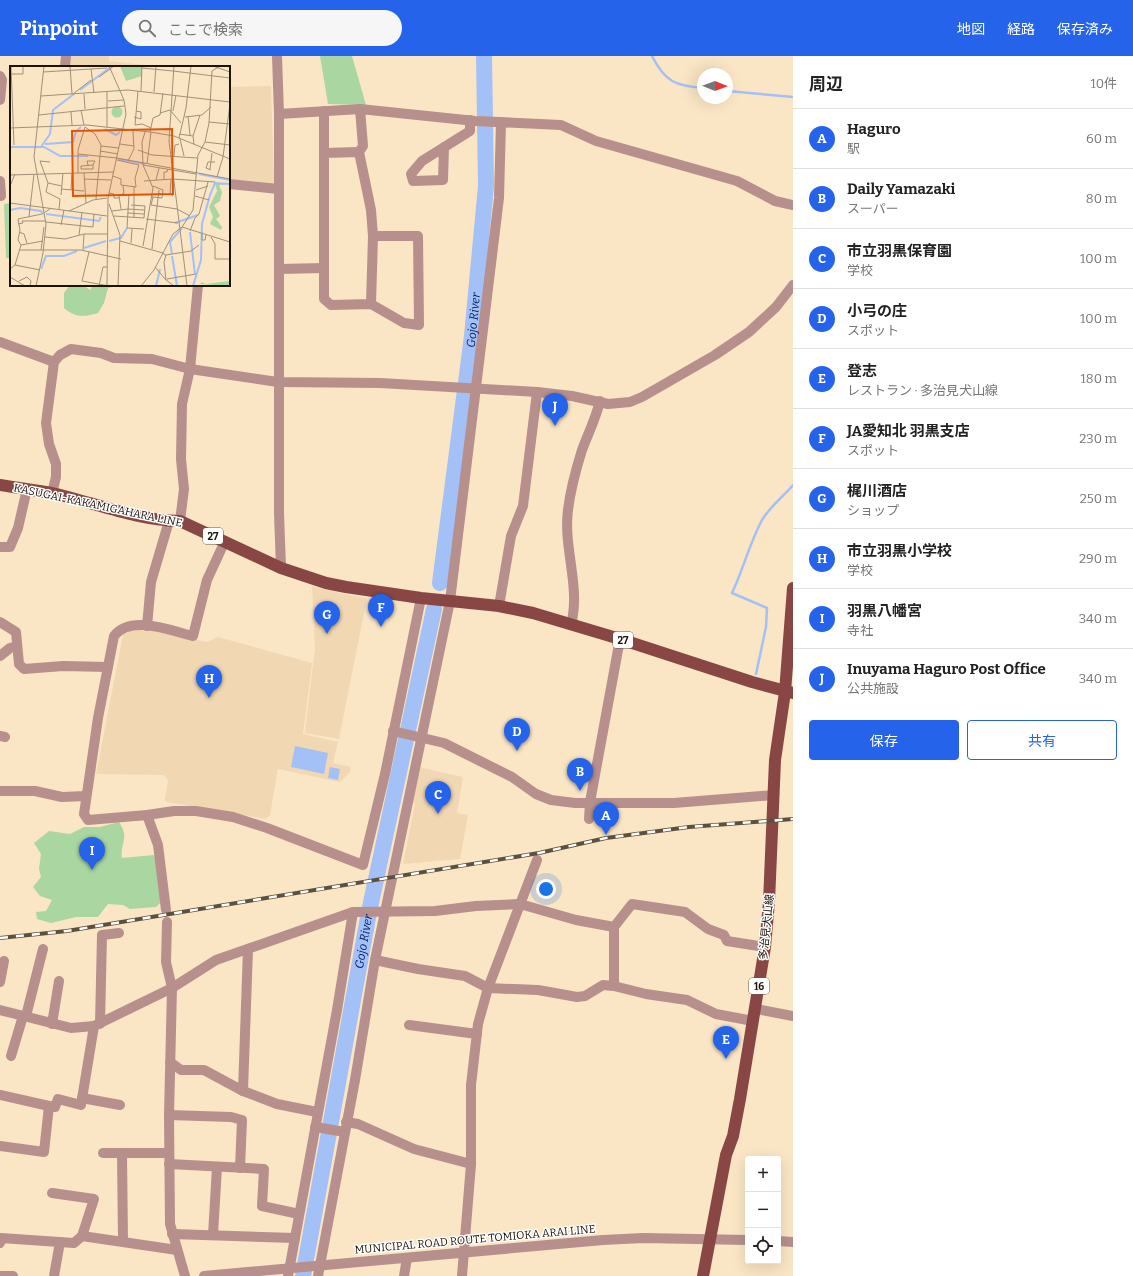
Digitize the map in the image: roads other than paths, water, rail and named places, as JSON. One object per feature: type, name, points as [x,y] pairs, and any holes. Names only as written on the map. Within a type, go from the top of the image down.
[{"type":"main road","name":"KASUGAI-KAKAMIGAHARA LINE","points":[[0,485],[52,493],[111,509],[175,521],[225,541],[281,568],[346,588],[499,606],[533,613],[789,693]]},
{"type":"main road","name":"多治見犬山線","points":[[703,1276],[726,1155],[733,1136],[754,1022],[765,947],[769,902],[775,760],[789,693],[793,588]]},
{"type":"street","points":[[65,66],[66,56]]},
{"type":"street","points":[[277,56],[279,114],[279,514],[281,568]]},
{"type":"street","points":[[0,76],[2,80],[0,100]]},
{"type":"street","points":[[279,114],[360,109],[472,121],[561,126],[596,141],[737,181],[775,201],[793,205]]},
{"type":"street","points":[[360,109],[363,146],[359,152],[371,210],[373,236],[371,304]]},
{"type":"street","points":[[324,111],[324,299],[331,305],[371,304],[404,323],[419,325],[418,236],[373,236]]},
{"type":"street","points":[[444,148],[470,131],[472,121]]},
{"type":"street","points":[[318,1276],[383,912],[450,601],[500,198],[497,122]]},
{"type":"street","points":[[324,153],[359,152]]},
{"type":"street","points":[[0,181],[4,196]]},
{"type":"street","points":[[230,184],[278,189]]},
{"type":"street","points":[[279,269],[324,268]]},
{"type":"street","points":[[52,493],[56,478],[56,464],[49,444],[46,423],[54,362],[60,355],[71,350],[101,353],[114,358],[152,359],[190,369],[278,382],[380,383],[537,392],[572,396],[616,404],[636,400],[710,358],[749,332],[776,307],[793,285]]},
{"type":"street","points":[[147,626],[151,582],[175,521],[184,489],[181,460],[182,404],[190,369],[198,286]]},
{"type":"street","points":[[0,342],[54,362]]},
{"type":"street","points":[[499,606],[512,536],[523,506],[537,392]]},
{"type":"street","points":[[571,625],[574,598],[567,525],[568,509],[581,454],[600,401]]},
{"type":"street","points":[[0,547],[10,547],[18,528],[27,489]]},
{"type":"street","points":[[225,541],[207,580],[193,636],[137,625],[119,630],[114,636],[86,796],[84,814],[88,820],[147,816],[174,811],[189,811],[233,817],[363,865],[385,774],[421,598]]},
{"type":"street","points":[[0,622],[16,632],[19,664],[24,669],[63,666],[108,667]]},
{"type":"street","points":[[589,819],[590,802],[620,639]]},
{"type":"street","points":[[0,656],[10,648],[17,646]]},
{"type":"street","points":[[393,731],[444,743],[551,800],[575,803],[674,803],[774,795]]},
{"type":"street","points":[[0,791],[36,791],[62,798],[86,796]]},
{"type":"street","points":[[147,816],[158,845],[166,910]]},
{"type":"street","points":[[462,1276],[471,1164],[471,1085],[477,1034],[488,988],[537,860]]},
{"type":"street","points":[[0,1010],[71,1028],[97,1025],[172,988],[216,960],[355,911],[435,911],[476,906],[520,904],[576,920],[614,927]]},
{"type":"street","points":[[614,986],[614,927],[632,904],[685,912],[708,929],[724,935],[727,940],[765,947]]},
{"type":"street","points":[[288,1272],[355,911]]},
{"type":"street","points":[[167,922],[166,962],[172,988],[168,1153],[170,1224],[185,1276]]},
{"type":"street","points":[[0,1096],[54,1108],[58,1100],[81,1105],[97,1025],[102,935],[119,933]]},
{"type":"street","points":[[243,1091],[248,948]]},
{"type":"street","points":[[12,1056],[25,1016],[43,949]]},
{"type":"street","points":[[375,960],[418,969],[465,976],[488,988],[538,990],[577,997],[585,996],[603,985],[614,986],[646,994],[687,1000],[716,1014],[754,1022]]},
{"type":"street","points":[[0,982],[4,962]]},
{"type":"street","points":[[52,1024],[59,981]]},
{"type":"street","points":[[756,1009],[793,1016]]},
{"type":"street","points":[[410,1025],[477,1034]]},
{"type":"street","points":[[170,1062],[181,1070],[204,1070],[243,1091],[277,1104],[317,1112]]},
{"type":"street","points":[[82,1098],[120,1105]]},
{"type":"street","points":[[0,1146],[44,1152],[50,1106]]},
{"type":"street","points":[[169,1116],[231,1117],[242,1120],[240,1168]]},
{"type":"street","points":[[315,1127],[345,1127],[358,1124],[414,1149],[471,1164]]},
{"type":"street","points":[[103,1153],[168,1153]]},
{"type":"street","points":[[122,1154],[123,1242]]},
{"type":"street","points":[[169,1164],[264,1169],[262,1206],[299,1214]]},
{"type":"street","points":[[213,1235],[217,1167]]},
{"type":"street","points":[[0,1243],[0,1238],[74,1243],[82,1236],[94,1199],[52,1193]]},
{"type":"street","points":[[172,1234],[294,1238]]},
{"type":"street","points":[[82,1236],[177,1250]]},
{"type":"street","name":"MUNICIPAL ROAD ROUTE TOMIOKA ARAI LINE","points":[[204,1276],[288,1272],[320,1265],[623,1239],[745,1240]]},
{"type":"street","points":[[781,1241],[793,1242]]},
{"type":"street","points":[[54,1276],[60,1242]]},
{"type":"street","points":[[404,1276],[407,1258]]},
{"type":"street","points":[[0,1276],[13,1276]]},
{"type":"water","points":[[295,746],[328,753],[324,774],[291,767]]},
{"type":"water","points":[[330,767],[340,769],[338,780],[328,778]]},
{"type":"waterway","name":"Gojo River","points":[[440,583],[472,336],[486,186],[484,56]]},
{"type":"waterway","points":[[652,56],[662,72],[672,81],[685,86],[697,87]]},
{"type":"waterway","points":[[733,92],[793,97]]},
{"type":"waterway","points":[[756,674],[766,627],[767,608],[732,593],[761,522],[772,507],[793,485]]},
{"type":"waterway","name":"Gojo River","points":[[303,1276],[369,912],[434,609]]},
{"type":"railway","points":[[0,938],[67,931],[539,853],[606,838],[689,827],[793,819]]},
{"type":"place","name":"Inuyama Haguro Post Office","points":[[555,426]]},
{"type":"place","name":"JA愛知北 羽黒支店","points":[[381,627]]},
{"type":"place","name":"梶川酒店","points":[[327,634]]},
{"type":"place","name":"市立羽黒小学校","points":[[209,698]]},
{"type":"place","name":"小弓の庄","points":[[517,751]]},
{"type":"place","name":"Daily Yamazaki","points":[[580,791]]},
{"type":"place","name":"市立羽黒保育園","points":[[438,814]]},
{"type":"place","name":"Haguro","points":[[606,835]]},
{"type":"place","name":"羽黒八幡宮","points":[[92,870]]},
{"type":"place","name":"登志","points":[[726,1059]]}]
